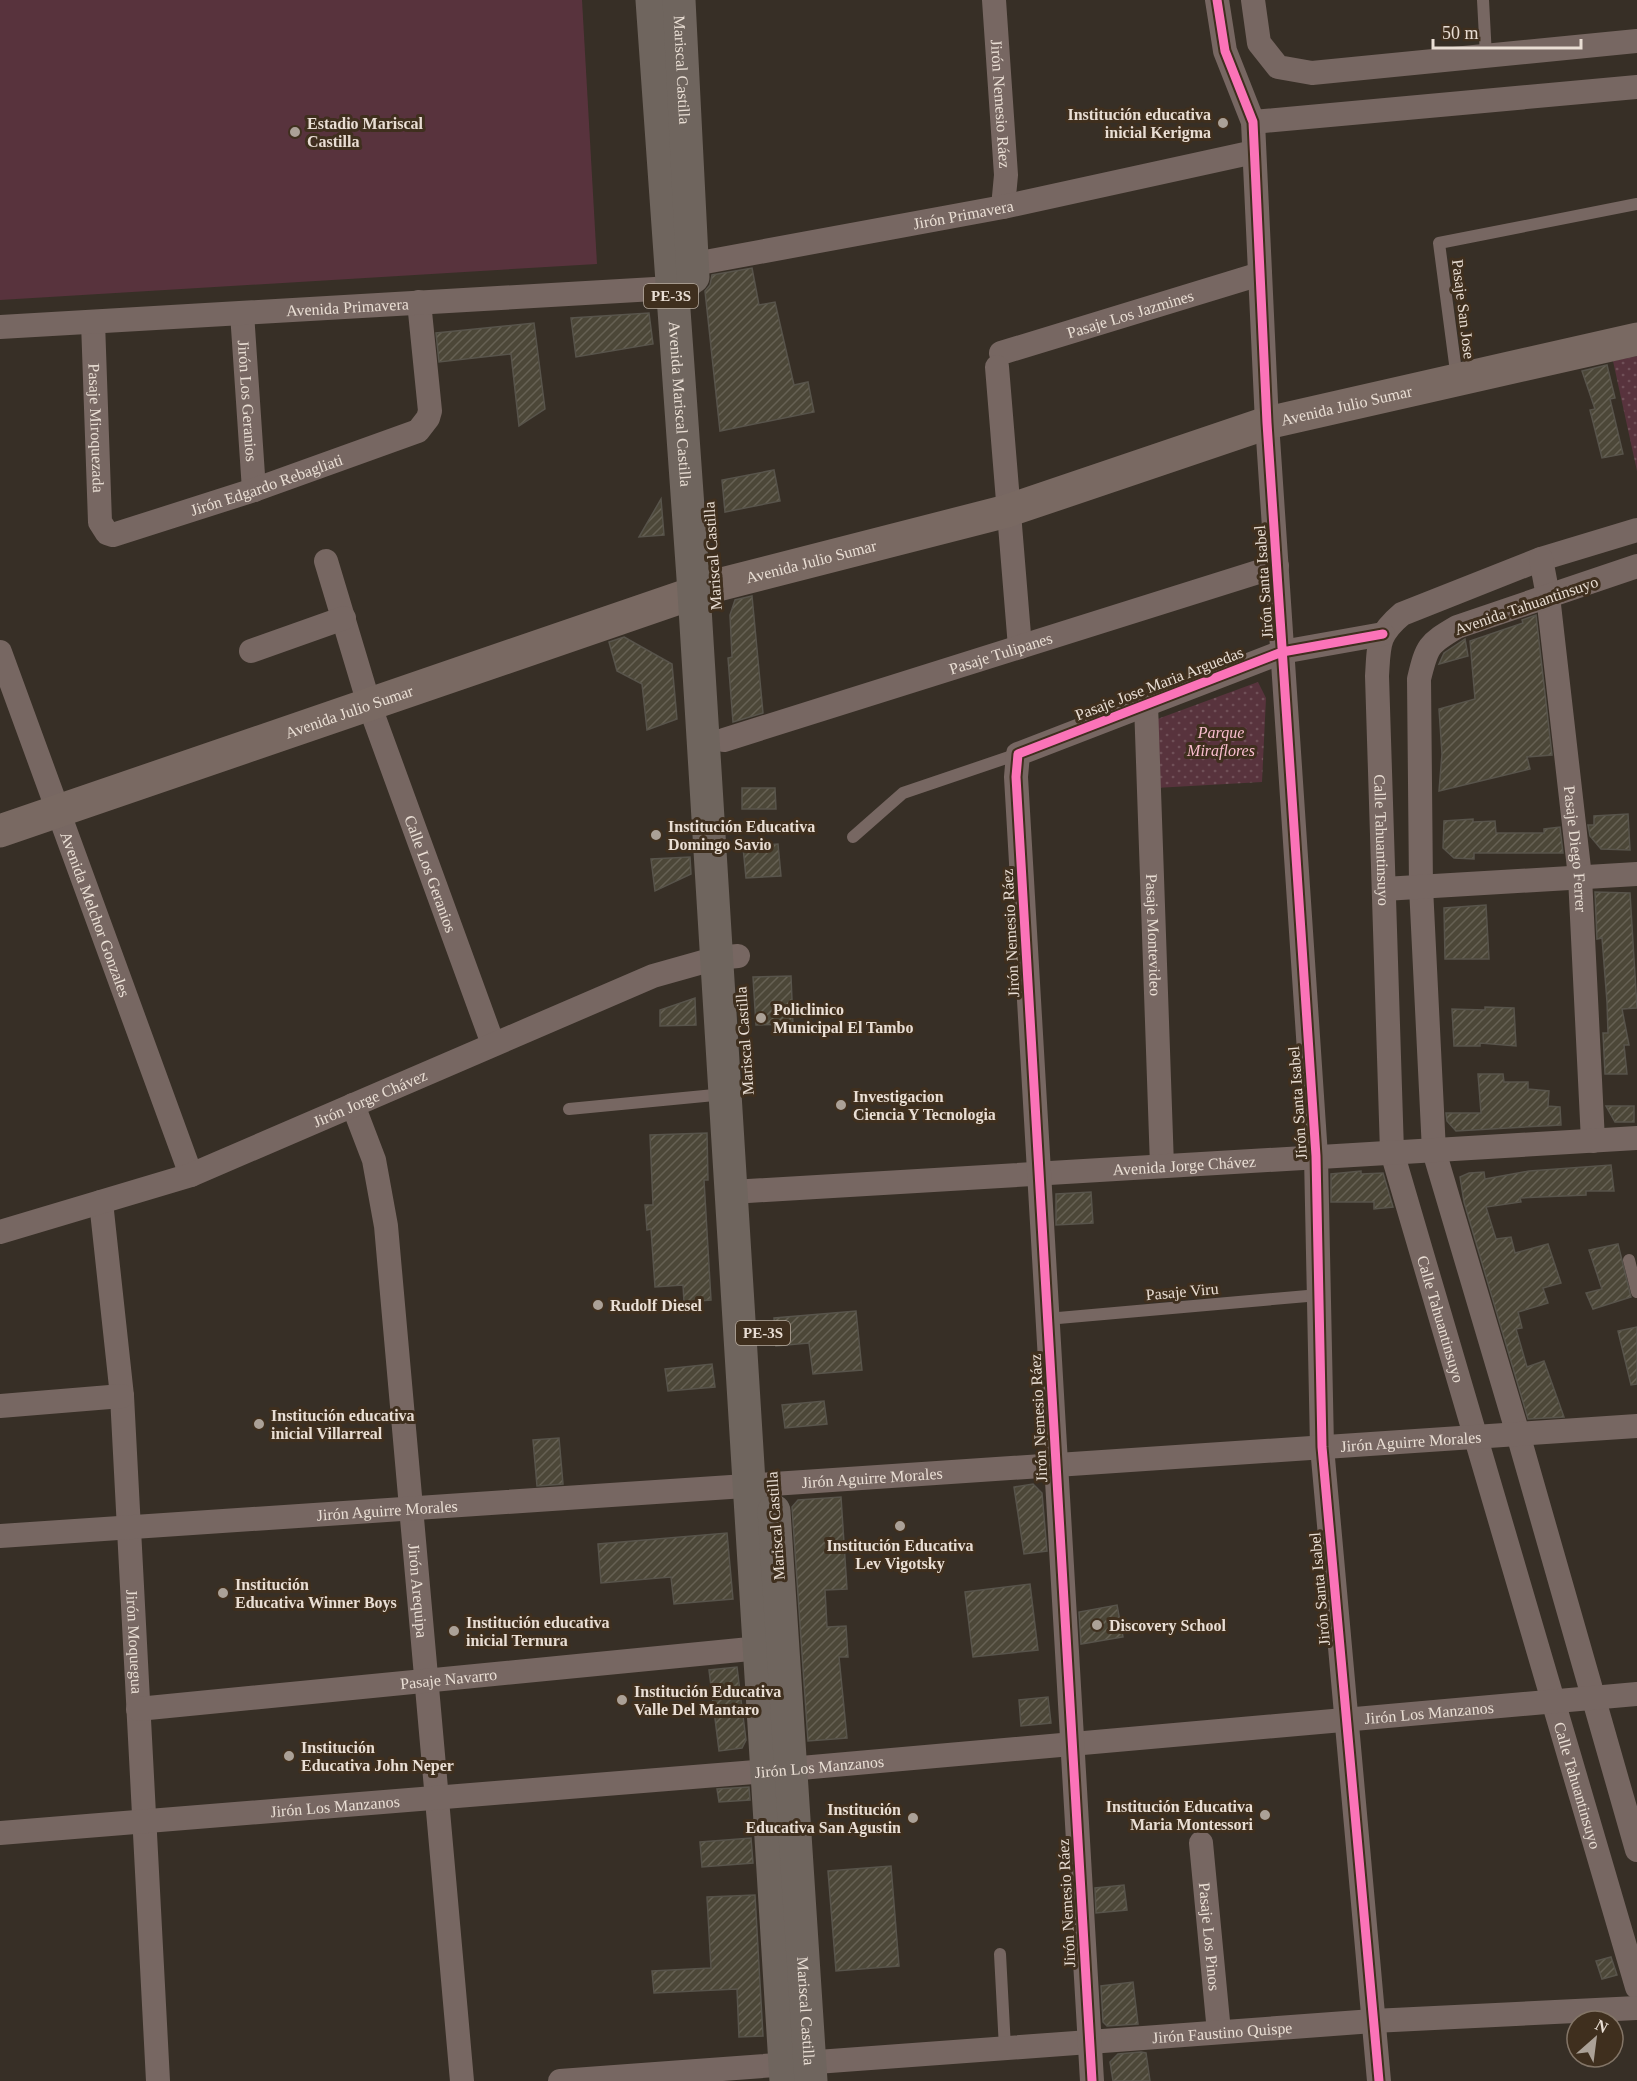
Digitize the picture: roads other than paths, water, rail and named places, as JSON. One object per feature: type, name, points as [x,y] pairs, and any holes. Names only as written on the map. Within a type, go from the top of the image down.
[{"type":"highway","name":"Avenida Mariscal Castilla","points":[[652,0],[681,277],[704,589]]},
{"type":"highway","name":"Mariscal Castilla","points":[[679,0],[681,277]]},
{"type":"highway","name":"Mariscal Castilla","points":[[704,589],[724,740],[728,957],[726,1094],[743,1191]]},
{"type":"highway","name":"Mariscal Castilla","points":[[704,589],[798,2072]]},
{"type":"highway","name":"Mariscal Castilla","points":[[761,1486],[760,1648],[779,1770]]},
{"type":"street","name":"Jirón Nemesio Ráez","points":[[994,0],[1006,175],[1003,207]]},
{"type":"street","points":[[1216,0],[1225,51],[1253,122],[1637,87]]},
{"type":"street","points":[[1253,0],[1259,43],[1278,67],[1312,73],[1637,41]]},
{"type":"street","name":"Jirón Santa Isabel","points":[[1253,122],[1267,423],[1316,1156],[1322,1447],[1379,2081]]},
{"type":"street","name":"Jirón Primavera","points":[[681,277],[1254,152]]},
{"type":"street","name":"Pasaje Los Jazmines","points":[[1007,512],[999,360],[1260,274]]},
{"type":"street","name":"Avenida Primavera","points":[[0,327],[419,302],[681,277]]},
{"type":"street","name":"Jirón Edgardo Rebagliati","points":[[106,533],[120,533],[254,490],[418,431],[424,425],[430,411],[419,302]]},
{"type":"street","name":"Jirón Los Geranios","points":[[242,313],[254,490]]},
{"type":"street","name":"Pasaje Miroquezada","points":[[93,322],[100,522],[106,533]]},
{"type":"street","name":"Avenida Julio Sumar","points":[[0,831],[704,589],[1007,512],[1267,423],[1637,339]]},
{"type":"street","points":[[1007,512],[1020,647]]},
{"type":"street","points":[[1383,633],[1402,614],[1541,559],[1637,530]]},
{"type":"street","name":"Pasaje Diego Ferrer","points":[[1541,559],[1548,596],[1580,877],[1593,1141]]},
{"type":"street","name":"Calle Los Geranios","points":[[326,561],[369,704],[494,1044]]},
{"type":"street","name":"Pasaje Tulipanes","points":[[724,740],[1277,566]]},
{"type":"street","name":"Avenida Tahuantinsuyo","points":[[1421,887],[1419,679],[1424,657],[1431,642],[1457,627],[1637,566]]},
{"type":"street","points":[[251,651],[344,618]]},
{"type":"street","name":"Pasaje Jose Maria Arguedas","points":[[1018,754],[1282,652],[1383,633]]},
{"type":"street","name":"Calle Tahuantinsuyo","points":[[1383,633],[1379,641],[1377,676],[1392,1152],[1637,1987]]},
{"type":"street","name":"Avenida Melchor Gonzales","points":[[0,652],[191,1175]]},
{"type":"street","name":"Pasaje Montevideo","points":[[1146,704],[1162,1166]]},
{"type":"street","name":"Jirón Nemesio Ráez","points":[[1018,754],[1016,777],[1092,2081]]},
{"type":"street","points":[[1384,889],[1637,874]]},
{"type":"street","points":[[1421,887],[1434,1151],[1637,1850]]},
{"type":"street","name":"Jirón Jorge Chávez","points":[[0,1232],[191,1175],[652,976],[728,957]]},
{"type":"street","name":"Jirón Arequipa","points":[[353,1105],[374,1160],[386,1226],[462,2081]]},
{"type":"street","name":"Avenida Jorge Chávez","points":[[743,1191],[1637,1138]]},
{"type":"street","name":"Jirón Moquegua","points":[[101,1202],[122,1396],[158,2081]]},
{"type":"street","points":[[0,1406],[122,1396]]},
{"type":"street","name":"Jirón Aguirre Morales","points":[[0,1536],[1637,1426]]},
{"type":"street","name":"Pasaje Navarro","points":[[138,1709],[760,1648]]},
{"type":"street","name":"Jirón Los Manzanos","points":[[0,1833],[779,1770],[1637,1694]]},
{"type":"street","name":"Pasaje Los Pinos","points":[[1201,1843],[1219,2032]]},
{"type":"street","name":"Jirón Faustino Quispe","points":[[560,2081],[798,2072],[1005,2049],[1219,2032],[1373,2021],[1637,2008]]},
{"type":"lane","points":[[1483,0],[1486,56]]},
{"type":"lane","name":"Pasaje San Jose","points":[[1457,380],[1439,243],[1637,204]]},
{"type":"lane","points":[[853,837],[903,793],[1018,754]]},
{"type":"lane","points":[[569,1109],[726,1094]]},
{"type":"lane","points":[[1629,1260],[1637,1292]]},
{"type":"lane","name":"Pasaje Viru","points":[[1047,1319],[1319,1295]]},
{"type":"lane","points":[[1000,1954],[1005,2049]]},
{"type":"place","name":"Institución educativa inicial Kerigma","points":[[1223,123]]},
{"type":"place","name":"Estadio Mariscal Castilla","points":[[295,132]]},
{"type":"place","name":"Institución Educativa Domingo Savio","points":[[656,835]]},
{"type":"place","name":"Policlinico Municipal El Tambo","points":[[761,1018]]},
{"type":"place","name":"Investigacion Ciencia Y Tecnologia","points":[[841,1105]]},
{"type":"place","name":"Rudolf Diesel","points":[[598,1305]]},
{"type":"place","name":"Institución educativa inicial Villarreal","points":[[259,1424]]},
{"type":"place","name":"Institución Educativa Lev Vigotsky","points":[[900,1526]]},
{"type":"place","name":"Institución Educativa Winner Boys","points":[[223,1593]]},
{"type":"place","name":"Discovery School","points":[[1097,1625]]},
{"type":"place","name":"Institución educativa inicial Ternura","points":[[454,1631]]},
{"type":"place","name":"Institución Educativa Valle Del Mantaro","points":[[622,1700]]},
{"type":"place","name":"Institución Educativa John Neper","points":[[289,1756]]},
{"type":"place","name":"Institución Educativa Maria Montessori","points":[[1265,1815]]},
{"type":"place","name":"Institución Educativa San Agustin","points":[[913,1818]]},
{"type":"park label","name":"Parque Miraflores","points":[[1221,741]]}]
